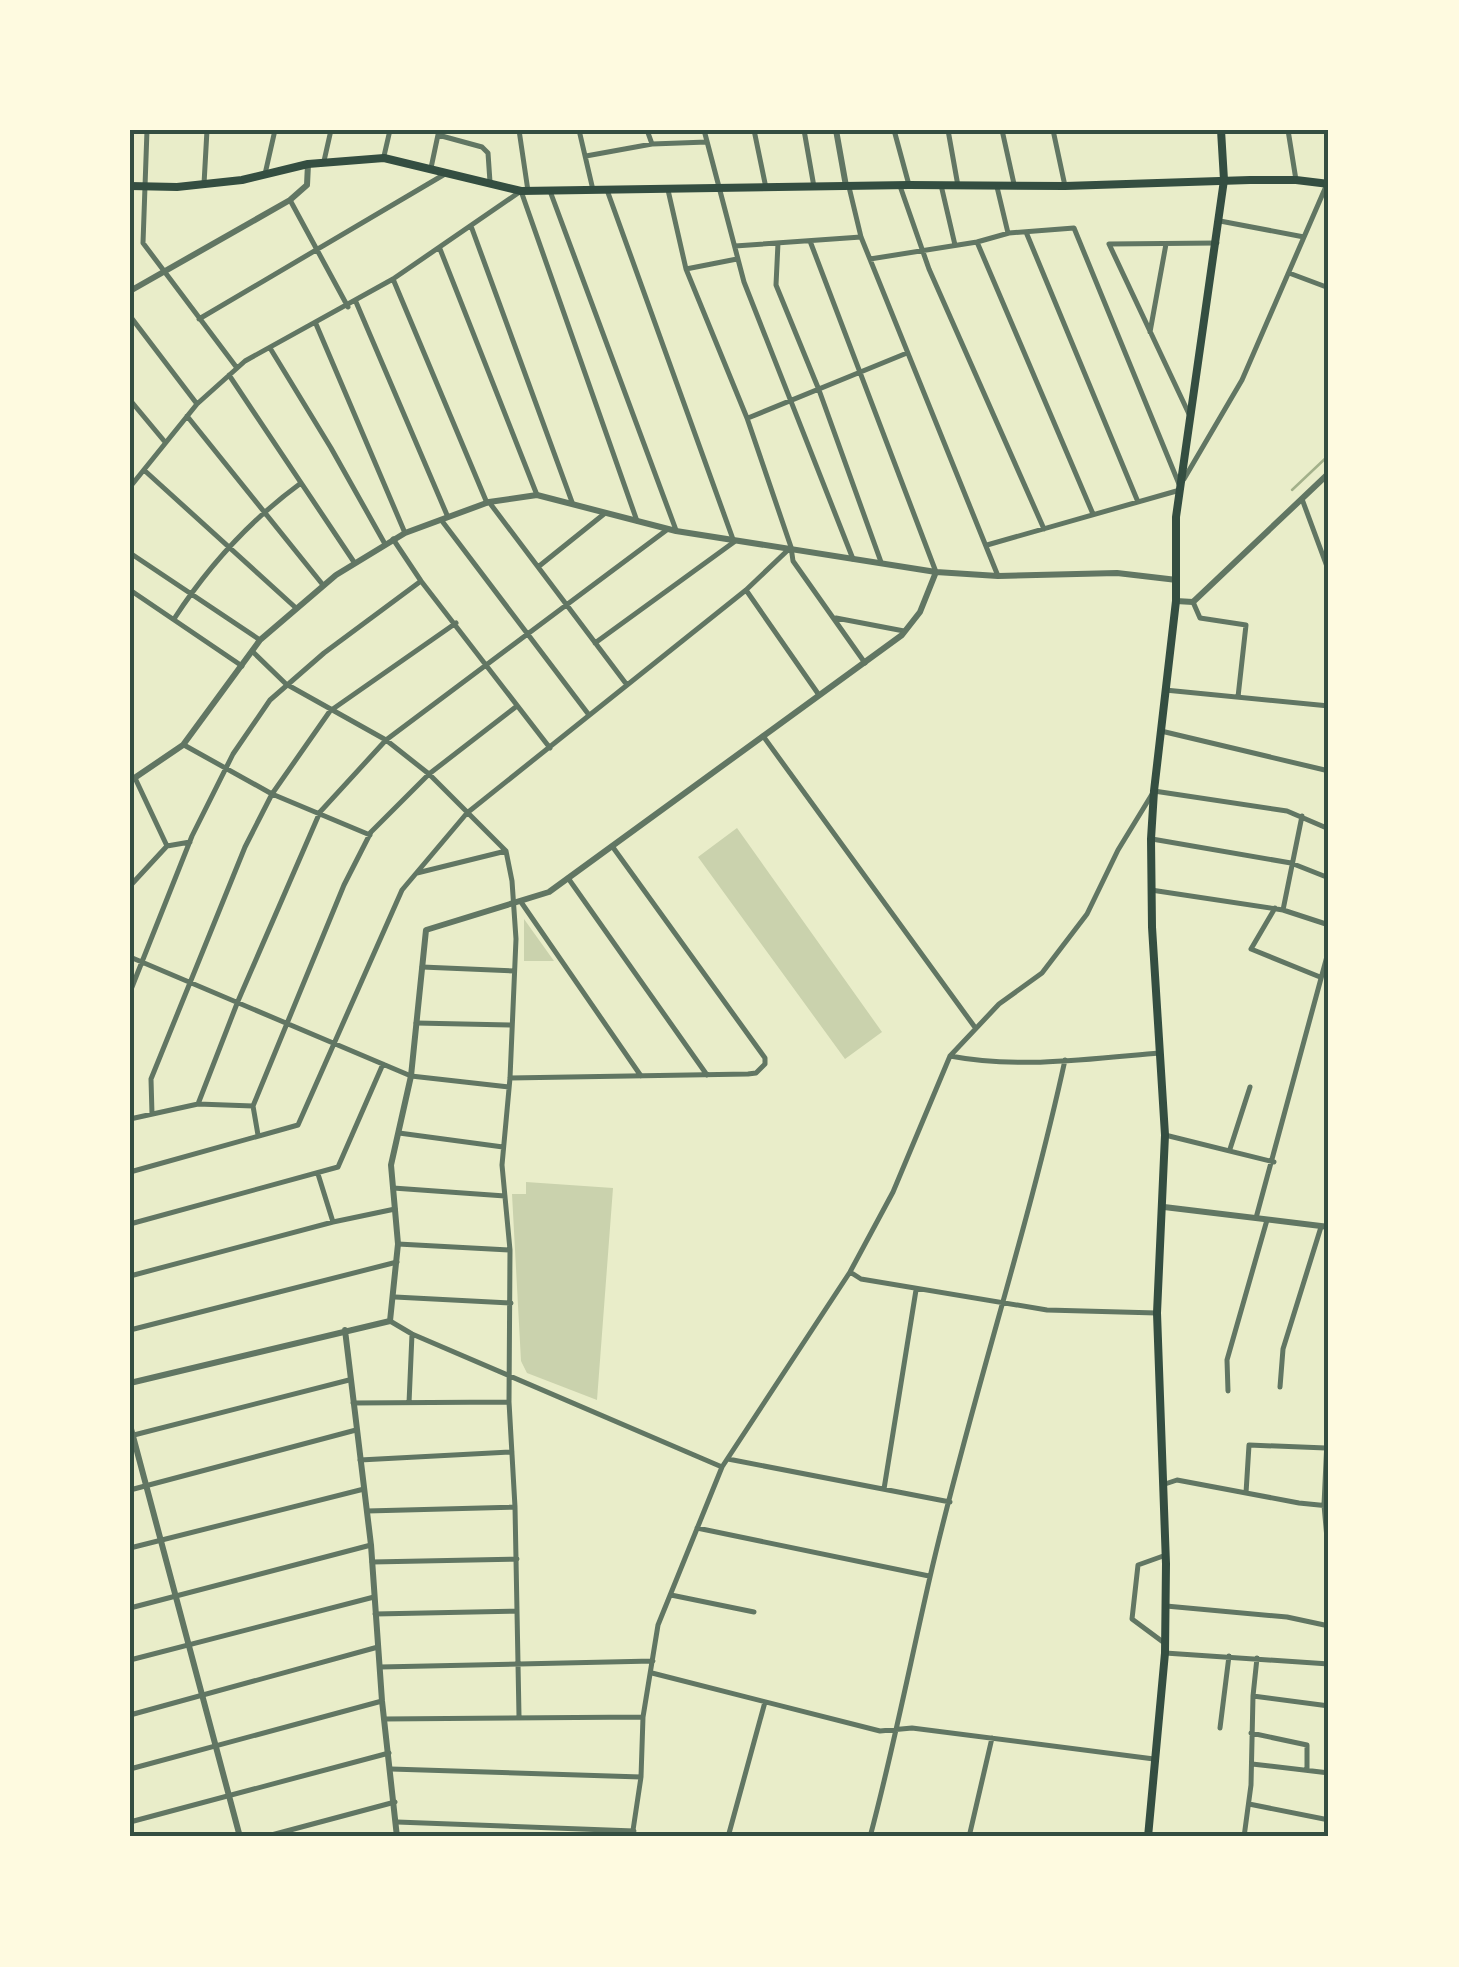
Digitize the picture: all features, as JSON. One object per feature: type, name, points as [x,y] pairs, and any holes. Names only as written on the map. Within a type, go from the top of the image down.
[{"type":"main road","points":[[1148,1837],[1166,1606],[1156,1313],[1166,1135],[1151,839],[1176,601],[1176,517],[1218,243],[1224,180],[1221,130]]},
{"type":"main road","points":[[130,186],[204,184],[308,164],[384,158],[524,191],[1014,187],[1224,180],[1328,184]]},
{"type":"street","points":[[147,130],[143,244],[237,368]]},
{"type":"street","points":[[204,184],[208,130]]},
{"type":"street","points":[[265,174],[274,130]]},
{"type":"street","points":[[324,163],[332,130]]},
{"type":"street","points":[[384,158],[390,130]]},
{"type":"street","points":[[519,130],[524,191],[637,521]]},
{"type":"street","points":[[579,130],[593,190]]},
{"type":"street","points":[[647,130],[652,144]]},
{"type":"street","points":[[704,130],[738,259],[853,559]]},
{"type":"street","points":[[754,130],[766,188]]},
{"type":"street","points":[[804,130],[814,186]]},
{"type":"street","points":[[836,130],[861,237],[998,576]]},
{"type":"street","points":[[894,130],[922,250],[1044,528]]},
{"type":"street","points":[[948,130],[958,186]]},
{"type":"street","points":[[1002,130],[1014,187]]},
{"type":"street","points":[[1053,130],[1065,186]]},
{"type":"street","points":[[1288,130],[1296,180]]},
{"type":"street","points":[[431,168],[439,132],[482,147],[488,153],[490,182]]},
{"type":"street","points":[[586,156],[652,144],[707,142]]},
{"type":"street","points":[[130,291],[290,200],[307,186],[308,164]]},
{"type":"street","points":[[198,319],[448,172]]},
{"type":"street","points":[[988,545],[1180,488],[1242,380],[1328,184]]},
{"type":"street","points":[[940,186],[956,246]]},
{"type":"street","points":[[998,187],[1008,233]]},
{"type":"street","points":[[607,190],[734,542]]},
{"type":"street","points":[[668,190],[686,270],[747,418],[793,562],[865,663]]},
{"type":"street","points":[[130,487],[187,416],[237,368],[394,280],[524,191]]},
{"type":"street","points":[[550,191],[672,530]]},
{"type":"street","points":[[290,200],[348,307]]},
{"type":"street","points":[[1220,221],[1304,237]]},
{"type":"street","points":[[471,226],[572,502]]},
{"type":"street","points":[[870,260],[1008,233],[1074,228],[1180,488]]},
{"type":"street","points":[[1026,231],[1138,502]]},
{"type":"street","points":[[735,246],[861,237]]},
{"type":"street","points":[[390,1321],[398,1244],[391,1166],[412,1076],[426,930],[518,903],[548,892],[568,878],[905,631],[920,612],[936,572],[810,241]]},
{"type":"street","points":[[977,242],[1093,514]]},
{"type":"street","points":[[130,243],[143,244]]},
{"type":"street","points":[[778,243],[776,285],[819,390],[882,565]]},
{"type":"street","points":[[1189,414],[1109,244],[1218,243]]},
{"type":"street","points":[[1150,335],[1166,244]]},
{"type":"street","points":[[440,248],[537,495]]},
{"type":"street","points":[[686,270],[738,259]]},
{"type":"street","points":[[1288,273],[1329,288]]},
{"type":"street","points":[[394,280],[488,502],[627,685]]},
{"type":"street","points":[[356,302],[444,517],[526,635],[590,716]]},
{"type":"street","points":[[130,316],[198,404]]},
{"type":"street","points":[[316,324],[404,532]]},
{"type":"street","points":[[270,348],[332,448],[384,544]]},
{"type":"street","points":[[747,418],[907,353]]},
{"type":"street","points":[[230,375],[354,562]]},
{"type":"street","points":[[130,400],[165,442]]},
{"type":"street","points":[[187,416],[323,586]]},
{"type":"street","points":[[130,470],[136,478]]},
{"type":"street","points":[[144,470],[296,608]]},
{"type":"street","points":[[1176,601],[1192,602],[1329,472]]},
{"type":"street","points":[[174,619],[226,547],[263,511],[301,483]]},
{"type":"street","points":[[167,846],[133,780],[183,745],[260,640],[354,562],[404,532],[488,502],[537,495],[734,542],[791,547],[936,572],[998,576],[1117,573],[1177,580]]},
{"type":"street","points":[[1302,499],[1329,572]]},
{"type":"street","points":[[538,567],[604,514]]},
{"type":"street","points":[[198,1104],[320,812],[386,740],[672,530]]},
{"type":"street","points":[[394,539],[550,748]]},
{"type":"street","points":[[595,643],[734,542]]},
{"type":"street","points":[[130,1172],[298,1125],[402,890],[467,813],[746,590],[791,547]]},
{"type":"street","points":[[130,553],[260,640]]},
{"type":"street","points":[[130,992],[190,842],[226,768],[270,700],[422,580]]},
{"type":"street","points":[[130,590],[242,666]]},
{"type":"street","points":[[746,590],[820,697]]},
{"type":"street","points":[[1192,602],[1200,618],[1246,626],[1238,697]]},
{"type":"street","points":[[833,617],[905,631]]},
{"type":"street","points":[[152,1114],[151,1080],[245,848],[272,794],[330,711],[456,623]]},
{"type":"street","points":[[252,651],[286,684],[386,740],[429,774],[506,851],[518,903],[503,1146],[510,1250],[508,1402],[517,1559],[519,1716]]},
{"type":"street","points":[[1165,690],[1329,706]]},
{"type":"street","points":[[258,1137],[253,1106],[344,885],[370,835],[429,774],[517,706]]},
{"type":"street","points":[[1161,731],[1329,771]]},
{"type":"street","points":[[763,736],[974,1026]]},
{"type":"street","points":[[183,745],[272,794],[370,835]]},
{"type":"street","points":[[397,1822],[633,1834],[641,1777],[643,1717],[658,1625],[697,1528],[722,1467],[850,1272],[893,1192],[950,1056],[998,1004],[1042,973],[1088,914],[1118,850],[1154,791],[1236,801],[1302,816],[1329,829]]},
{"type":"street","points":[[1284,910],[1302,816]]},
{"type":"street","points":[[1151,839],[1291,863],[1329,878]]},
{"type":"street","points":[[130,886],[167,846],[190,842]]},
{"type":"street","points":[[510,1078],[756,1074],[765,1064],[765,1058],[612,846]]},
{"type":"street","points":[[417,873],[506,851]]},
{"type":"street","points":[[568,878],[708,1075]]},
{"type":"street","points":[[1151,890],[1275,908],[1329,926]]},
{"type":"street","points":[[518,903],[642,1076]]},
{"type":"street","points":[[1275,908],[1251,949],[1320,977]]},
{"type":"street","points":[[1256,1218],[1329,950]]},
{"type":"street","points":[[130,956],[412,1076],[509,1087]]},
{"type":"street","points":[[420,967],[514,971]]},
{"type":"street","points":[[416,1023],[512,1026]]},
{"type":"street","points":[[950,1056],[981,1062],[1159,1053]]},
{"type":"street","points":[[870,1837],[930,1576],[1040,1176],[1065,1060]]},
{"type":"street","points":[[130,1224],[338,1168],[383,1064]]},
{"type":"street","points":[[1230,1149],[1250,1087]]},
{"type":"street","points":[[130,1119],[198,1104],[253,1106]]},
{"type":"street","points":[[399,1133],[503,1146]]},
{"type":"street","points":[[1166,1135],[1274,1162]]},
{"type":"street","points":[[318,1174],[333,1222]]},
{"type":"street","points":[[393,1188],[506,1196]]},
{"type":"street","points":[[1164,1207],[1325,1227],[1283,1349],[1280,1387]]},
{"type":"street","points":[[130,1276],[395,1209]]},
{"type":"street","points":[[1228,1391],[1227,1360],[1267,1219]]},
{"type":"street","points":[[398,1244],[510,1250]]},
{"type":"street","points":[[130,1330],[397,1262]]},
{"type":"street","points":[[850,1272],[862,1279],[1046,1310],[1156,1313]]},
{"type":"street","points":[[884,1489],[916,1289]]},
{"type":"street","points":[[394,1297],[511,1304]]},
{"type":"street","points":[[130,1383],[390,1321],[412,1334],[722,1467]]},
{"type":"street","points":[[345,1330],[371,1544],[382,1702],[397,1837]]},
{"type":"street","points":[[410,1403],[412,1334]]},
{"type":"street","points":[[132,1435],[349,1380]]},
{"type":"street","points":[[1329,1396],[1329,1561]]},
{"type":"street","points":[[353,1403],[508,1402]]},
{"type":"street","points":[[130,1425],[240,1837]]},
{"type":"street","points":[[130,1490],[356,1430]]},
{"type":"street","points":[[1246,1493],[1249,1445],[1326,1448]]},
{"type":"street","points":[[360,1460],[512,1452]]},
{"type":"street","points":[[728,1459],[950,1502]]},
{"type":"street","points":[[1162,1485],[1177,1480],[1326,1506]]},
{"type":"street","points":[[130,1548],[364,1489]]},
{"type":"street","points":[[367,1510],[515,1507]]},
{"type":"street","points":[[697,1528],[930,1576]]},
{"type":"street","points":[[130,1608],[371,1544]]},
{"type":"street","points":[[1164,1642],[1132,1619],[1138,1566],[1166,1554]]},
{"type":"street","points":[[372,1562],[517,1559]]},
{"type":"street","points":[[671,1595],[754,1612]]},
{"type":"street","points":[[130,1660],[374,1597]]},
{"type":"street","points":[[1166,1606],[1286,1617],[1329,1626]]},
{"type":"street","points":[[375,1614],[516,1611]]},
{"type":"street","points":[[130,1715],[378,1647]]},
{"type":"street","points":[[1165,1654],[1329,1664]]},
{"type":"street","points":[[1220,1728],[1230,1656]]},
{"type":"street","points":[[1244,1837],[1257,1658]]},
{"type":"street","points":[[380,1667],[653,1660]]},
{"type":"street","points":[[651,1673],[880,1731],[898,1728],[1154,1759]]},
{"type":"street","points":[[1252,1696],[1329,1706]]},
{"type":"street","points":[[130,1769],[382,1702]]},
{"type":"street","points":[[728,1837],[765,1702]]},
{"type":"street","points":[[384,1720],[643,1717]]},
{"type":"street","points":[[1252,1733],[1307,1745],[1307,1770]]},
{"type":"street","points":[[970,1837],[992,1738]]},
{"type":"street","points":[[130,1822],[389,1753]]},
{"type":"street","points":[[1252,1764],[1329,1772]]},
{"type":"street","points":[[392,1769],[641,1777]]},
{"type":"street","points":[[264,1837],[395,1802]]},
{"type":"street","points":[[1248,1804],[1329,1820]]},
{"type":"green space","points":[[737,828],[882,1032],[845,1059],[698,857]]},
{"type":"green space","points":[[524,919],[554,961],[524,961]]},
{"type":"green space","points":[[526,1182],[613,1188],[597,1400],[527,1373],[521,1361],[512,1194],[526,1194]]},
{"type":"waterway","points":[[1292,490],[1329,455]]}]
